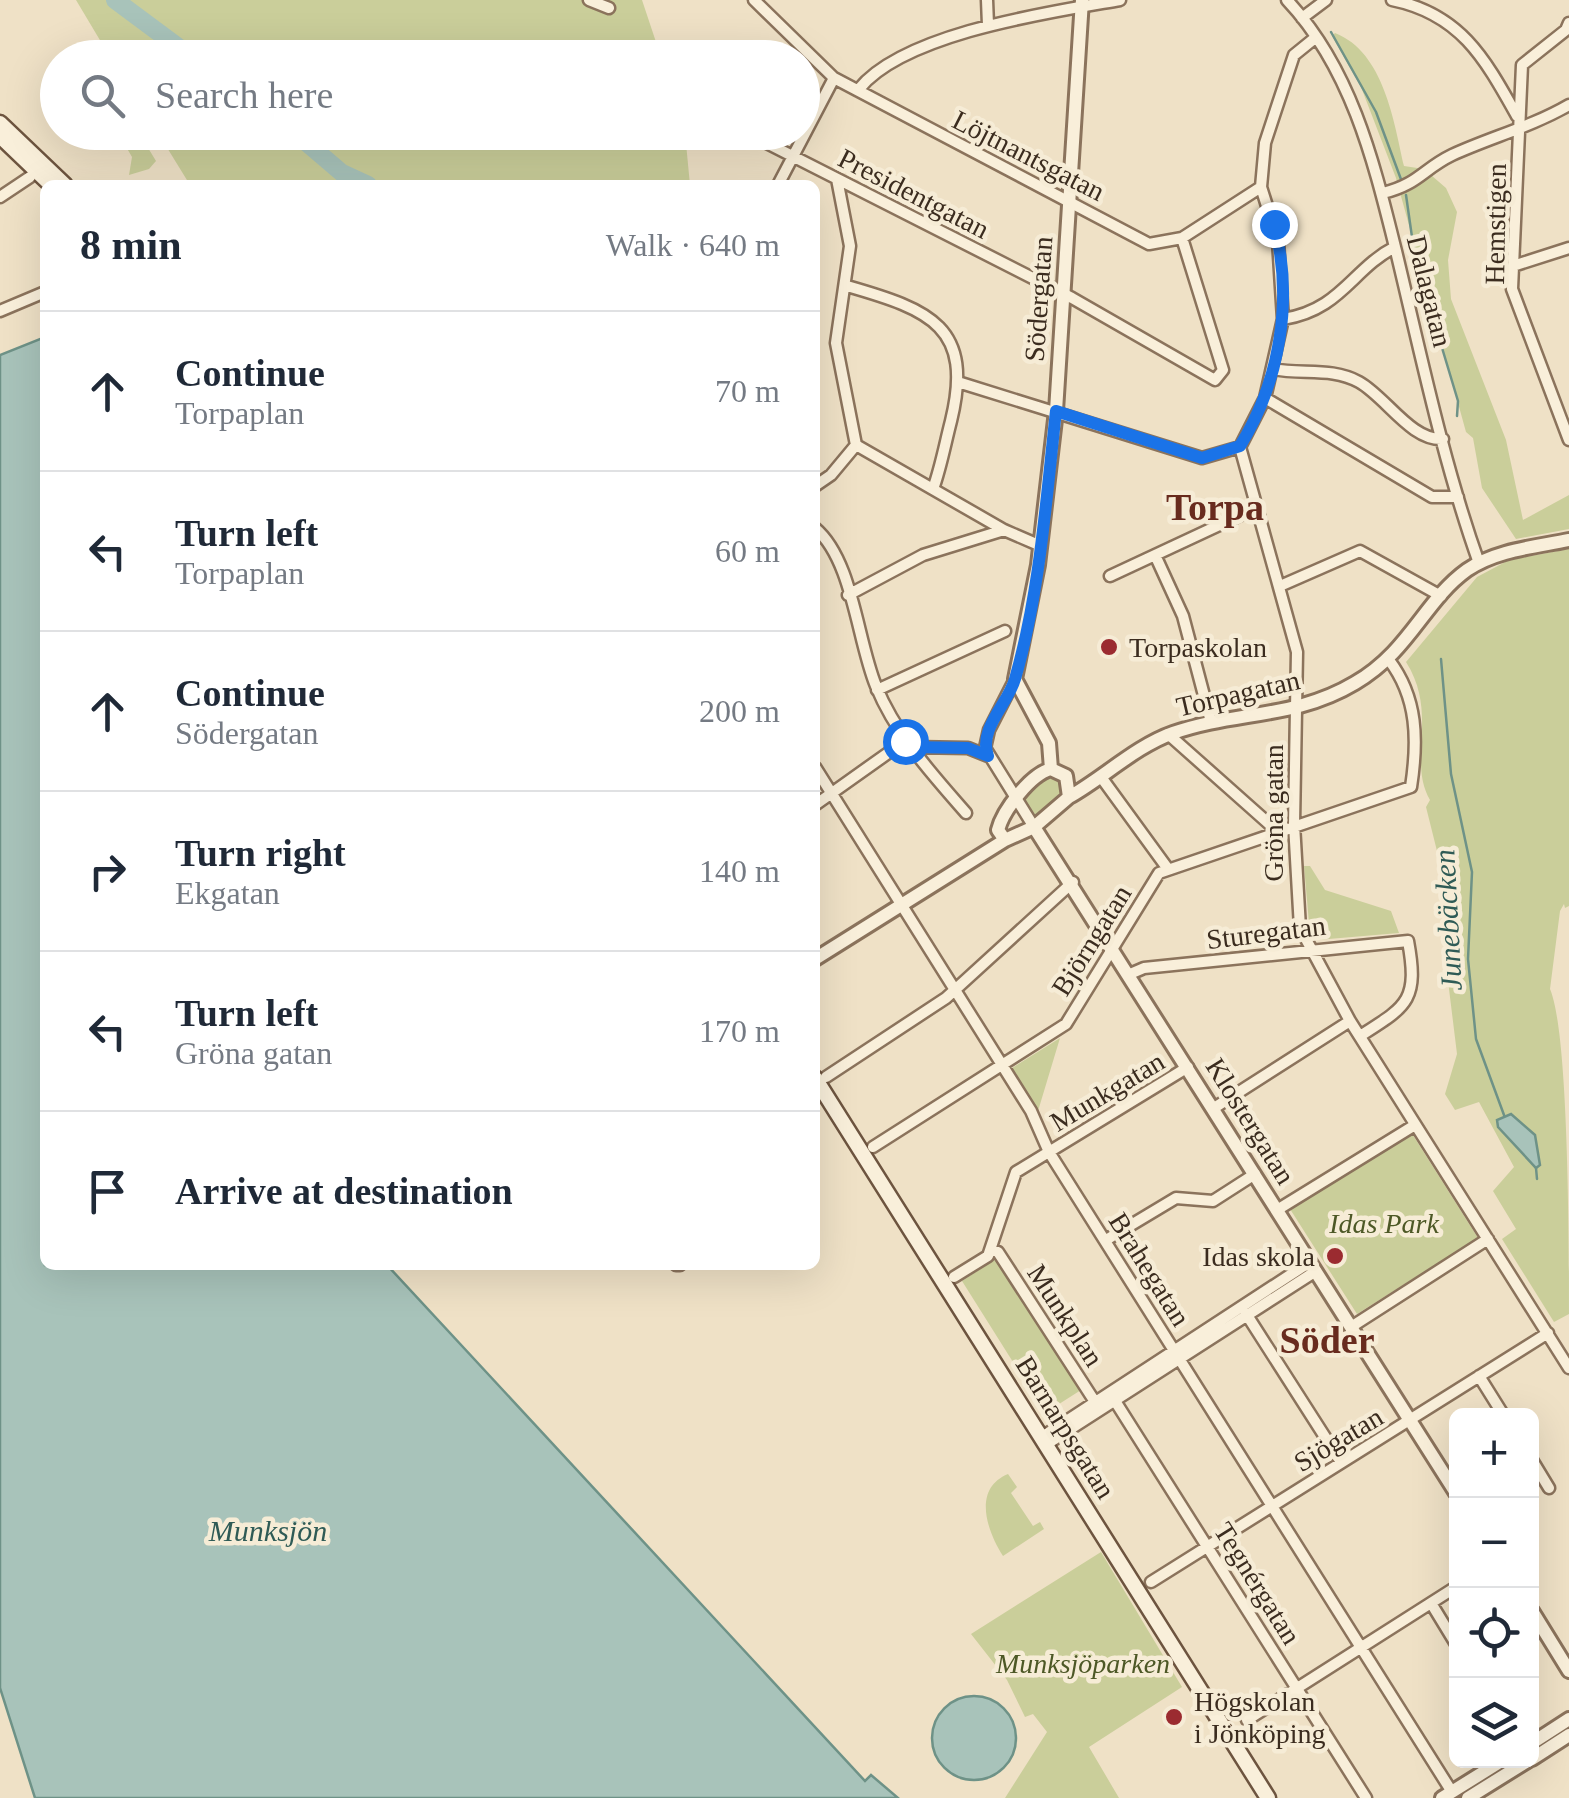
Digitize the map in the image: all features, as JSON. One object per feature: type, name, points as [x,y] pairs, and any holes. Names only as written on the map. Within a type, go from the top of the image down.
[{"type":"main road","points":[[0,123],[61,180]]},
{"type":"main road","points":[[0,136],[46,180]]},
{"type":"main road","points":[[0,147],[40,186]]},
{"type":"main road","name":"Barnarpsgatan","points":[[820,1082],[1268,1798]]},
{"type":"street","points":[[589,0],[609,8]]},
{"type":"street","points":[[754,0],[795,40]]},
{"type":"street","points":[[987,0],[988,25]]},
{"type":"street","points":[[859,89],[903,59],[988,25],[1081,3],[1120,0]]},
{"type":"street","name":"Dalagatan","points":[[1287,0],[1315,38],[1361,124],[1383,193],[1458,497],[1479,563]]},
{"type":"street","points":[[1302,18],[1326,0]]},
{"type":"street","points":[[1392,0],[1418,3],[1444,18],[1466,38],[1518,116]]},
{"type":"street","name":"Södergatan","points":[[1015,679],[1041,546],[1056,411],[1081,3]]},
{"type":"street","name":"Hemstigen","points":[[1569,23],[1566,30],[1522,65],[1512,289],[1569,440]]},
{"type":"street","points":[[961,382],[1202,458],[1240,446],[1265,398],[1283,319],[1278,242],[1261,186],[1275,102],[1294,55],[1315,38]]},
{"type":"street","points":[[820,64],[834,78],[820,105]]},
{"type":"street","name":"Löjtnantsgatan","points":[[834,78],[1149,244],[1182,238]]},
{"type":"street","points":[[1383,193],[1412,185],[1454,154],[1519,132],[1569,105]]},
{"type":"street","name":"Presidentgatan","points":[[781,150],[1064,294],[1220,379],[1223,370],[1182,238]]},
{"type":"street","points":[[781,180],[796,150]]},
{"type":"street","points":[[0,197],[30,177]]},
{"type":"street","points":[[837,179],[848,228],[847,286],[836,343],[856,444],[1004,530],[1041,546]]},
{"type":"street","points":[[1182,238],[1261,186]]},
{"type":"street","points":[[1283,319],[1308,312],[1339,296],[1395,247]]},
{"type":"street","points":[[1513,266],[1569,248]]},
{"type":"street","points":[[847,286],[923,317],[941,329],[958,354],[961,382],[933,489]]},
{"type":"street","points":[[0,311],[40,294]]},
{"type":"street","points":[[1273,369],[1347,377],[1371,390],[1422,435],[1443,439]]},
{"type":"street","points":[[1265,398],[1432,496],[1458,497]]},
{"type":"street","points":[[820,482],[836,470],[856,444]]},
{"type":"street","name":"Gröna gatan","points":[[1240,446],[1297,652],[1297,902],[1310,952],[1414,1125],[1569,1368]]},
{"type":"street","points":[[1110,576],[1258,508]]},
{"type":"street","points":[[848,594],[924,555],[1004,530]]},
{"type":"street","points":[[820,533],[833,547],[877,690],[907,744],[966,813]]},
{"type":"street","points":[[1479,563],[1569,540]]},
{"type":"street","points":[[1280,586],[1360,551],[1441,596]]},
{"type":"street","points":[[1155,555],[1183,616],[1211,722]]},
{"type":"street","name":"Torpagatan","points":[[1069,790],[1088,786],[1168,734],[1211,722],[1296,710],[1356,683],[1389,660],[1441,596],[1479,563]]},
{"type":"street","points":[[877,690],[1005,631]]},
{"type":"street","name":"Björngatan","points":[[873,1147],[1066,1024],[1159,872],[1411,787],[1414,708],[1410,693],[1389,660]]},
{"type":"street","points":[[1015,679],[989,730],[988,756],[1034,826]]},
{"type":"street","points":[[1015,679],[1049,743],[1052,769]]},
{"type":"street","points":[[1168,734],[1276,830]]},
{"type":"street","points":[[820,802],[907,744],[968,748],[988,756]]},
{"type":"street","points":[[820,952],[902,905],[1004,840],[1034,826],[1069,790],[1060,771],[1052,769],[1038,774],[1000,820],[977,857]]},
{"type":"street","name":"Brahegatan","points":[[820,775],[956,989],[1049,1152],[1361,1648],[1447,1795]]},
{"type":"street","points":[[1101,777],[1168,868]]},
{"type":"street","points":[[1000,820],[998,830],[1004,840]]},
{"type":"street","name":"Klostergatan","points":[[1034,826],[1073,882],[1449,1482]]},
{"type":"street","points":[[820,1079],[956,989],[1073,882]]},
{"type":"street","name":"Sturegatan","points":[[1130,974],[1144,968],[1408,944],[1411,990],[1406,1002],[1401,1010],[1360,1036]]},
{"type":"street","points":[[1214,1108],[1350,1021]]},
{"type":"street","name":"Munkgatan","points":[[991,1249],[1016,1172],[1188,1067]]},
{"type":"street","points":[[1278,1210],[1414,1125]]},
{"type":"street","points":[[1106,1240],[1176,1198],[1213,1201],[1255,1174]]},
{"type":"street","points":[[1351,1327],[1488,1239]]},
{"type":"street","points":[[954,1277],[988,1256],[991,1249]]},
{"type":"street","name":"Munkplan","points":[[991,1249],[998,1252],[1098,1406]]},
{"type":"street","points":[[1044,1440],[1313,1266]]},
{"type":"street","points":[[1244,1311],[1341,1462]]},
{"type":"street","name":"Sjögatan","points":[[1151,1582],[1548,1333]]},
{"type":"street","points":[[1479,1376],[1499,1408]]},
{"type":"street","name":"Tegnérgatan","points":[[1112,1397],[1366,1798]]},
{"type":"street","points":[[1539,1472],[1549,1488]]},
{"type":"street","points":[[1247,1720],[1454,1588]]},
{"type":"street","points":[[1431,1603],[1449,1633]]},
{"type":"street","points":[[1539,1622],[1569,1671]]},
{"type":"street","points":[[1539,1738],[1569,1719]]},
{"type":"street","points":[[1539,1754],[1569,1736]]},
{"type":"street","points":[[1447,1795],[1490,1768]]},
{"type":"street","points":[[1468,1798],[1517,1768]]},
{"type":"green space","points":[[76,0],[642,0],[655,40],[100,40]]},
{"type":"green space","points":[[1335,33],[1352,42],[1376,72],[1391,110],[1404,166],[1424,169],[1446,188],[1457,212],[1448,260],[1451,299],[1506,440],[1523,520],[1569,495],[1569,529],[1516,539],[1482,488],[1473,438],[1466,432],[1396,178],[1361,87],[1332,36]]},
{"type":"green space","points":[[128,150],[149,150],[156,161],[149,169],[129,175],[132,157]]},
{"type":"green space","points":[[168,150],[687,150],[690,180],[187,180]]},
{"type":"green space","points":[[1569,549],[1569,906],[1565,908],[1564,904],[1560,911],[1550,989],[1564,1094],[1569,1314],[1554,1322],[1502,1239],[1516,1229],[1493,1191],[1514,1167],[1479,1102],[1455,1110],[1445,1094],[1457,1054],[1442,932],[1441,867],[1421,769],[1420,700],[1406,662],[1477,577],[1509,560]]},
{"type":"green space","points":[[1041,778],[1061,778],[1063,795],[1034,818],[1023,800]]},
{"type":"green space","points":[[1304,866],[1310,866],[1325,890],[1391,911],[1399,933],[1317,940],[1309,923]]},
{"type":"green space","points":[[1060,1038],[1038,1111],[1012,1068]]},
{"type":"green space","name":"Idas Park","points":[[1411,1132],[1478,1238],[1357,1314],[1290,1209]]},
{"type":"green space","points":[[997,1258],[1081,1390],[1045,1413],[962,1281]]},
{"type":"green space","points":[[1008,1474],[1017,1487],[1011,1493],[1033,1526],[1040,1522],[1044,1529],[1003,1556],[988,1523],[986,1500],[997,1481]]},
{"type":"green space","name":"Munksjöparken","points":[[1101,1552],[1182,1687],[1089,1747],[1119,1798],[1005,1798],[1047,1732],[1033,1714],[1025,1717],[1007,1680],[971,1634]]},
{"type":"water","name":"Munksjön","points":[[40,339],[40,1270],[392,1270],[865,1781],[871,1775],[898,1798],[35,1798],[0,1688],[0,355]]},
{"type":"water","points":[[1511,1114],[1535,1135],[1540,1165],[1536,1168],[1498,1127],[1497,1120]]},
{"type":"water","points":[[966,1696],[982,1696],[998,1703],[1009,1714],[1016,1738],[1013,1754],[1004,1768],[982,1780],[966,1780],[950,1773],[939,1762],[932,1746],[932,1730],[939,1714],[950,1703]]},
{"type":"waterway","points":[[115,0],[169,40]]},
{"type":"waterway","name":"Junebäcken","points":[[1331,32],[1376,112],[1402,182]]},
{"type":"waterway","points":[[315,150],[342,173],[357,180]]},
{"type":"waterway","name":"Junebäcken","points":[[1406,195],[1415,258],[1458,401],[1457,416]]},
{"type":"waterway","name":"Junebäcken","points":[[1441,659],[1451,774],[1472,872],[1468,959],[1476,1039],[1504,1115]]},
{"type":"waterway","name":"Junebäcken","points":[[1536,1168],[1537,1179]]},
{"type":"place","name":"Torpaskolan","points":[[1109,647]]},
{"type":"place","name":"Idas skola","points":[[1335,1256]]},
{"type":"place","name":"Högskolan i Jönköping","points":[[1174,1717]]},
{"type":"district","name":"Torpa","points":[[1215,507]]},
{"type":"district","name":"Söder","points":[[1327,1340]]},
{"type":"route","points":[[905,741],[910,747],[968,748],[988,756],[985,748],[989,730],[1015,679],[1038,565],[1056,411],[1202,458],[1240,446],[1265,398],[1283,319],[1282,263],[1274,224]]}]
